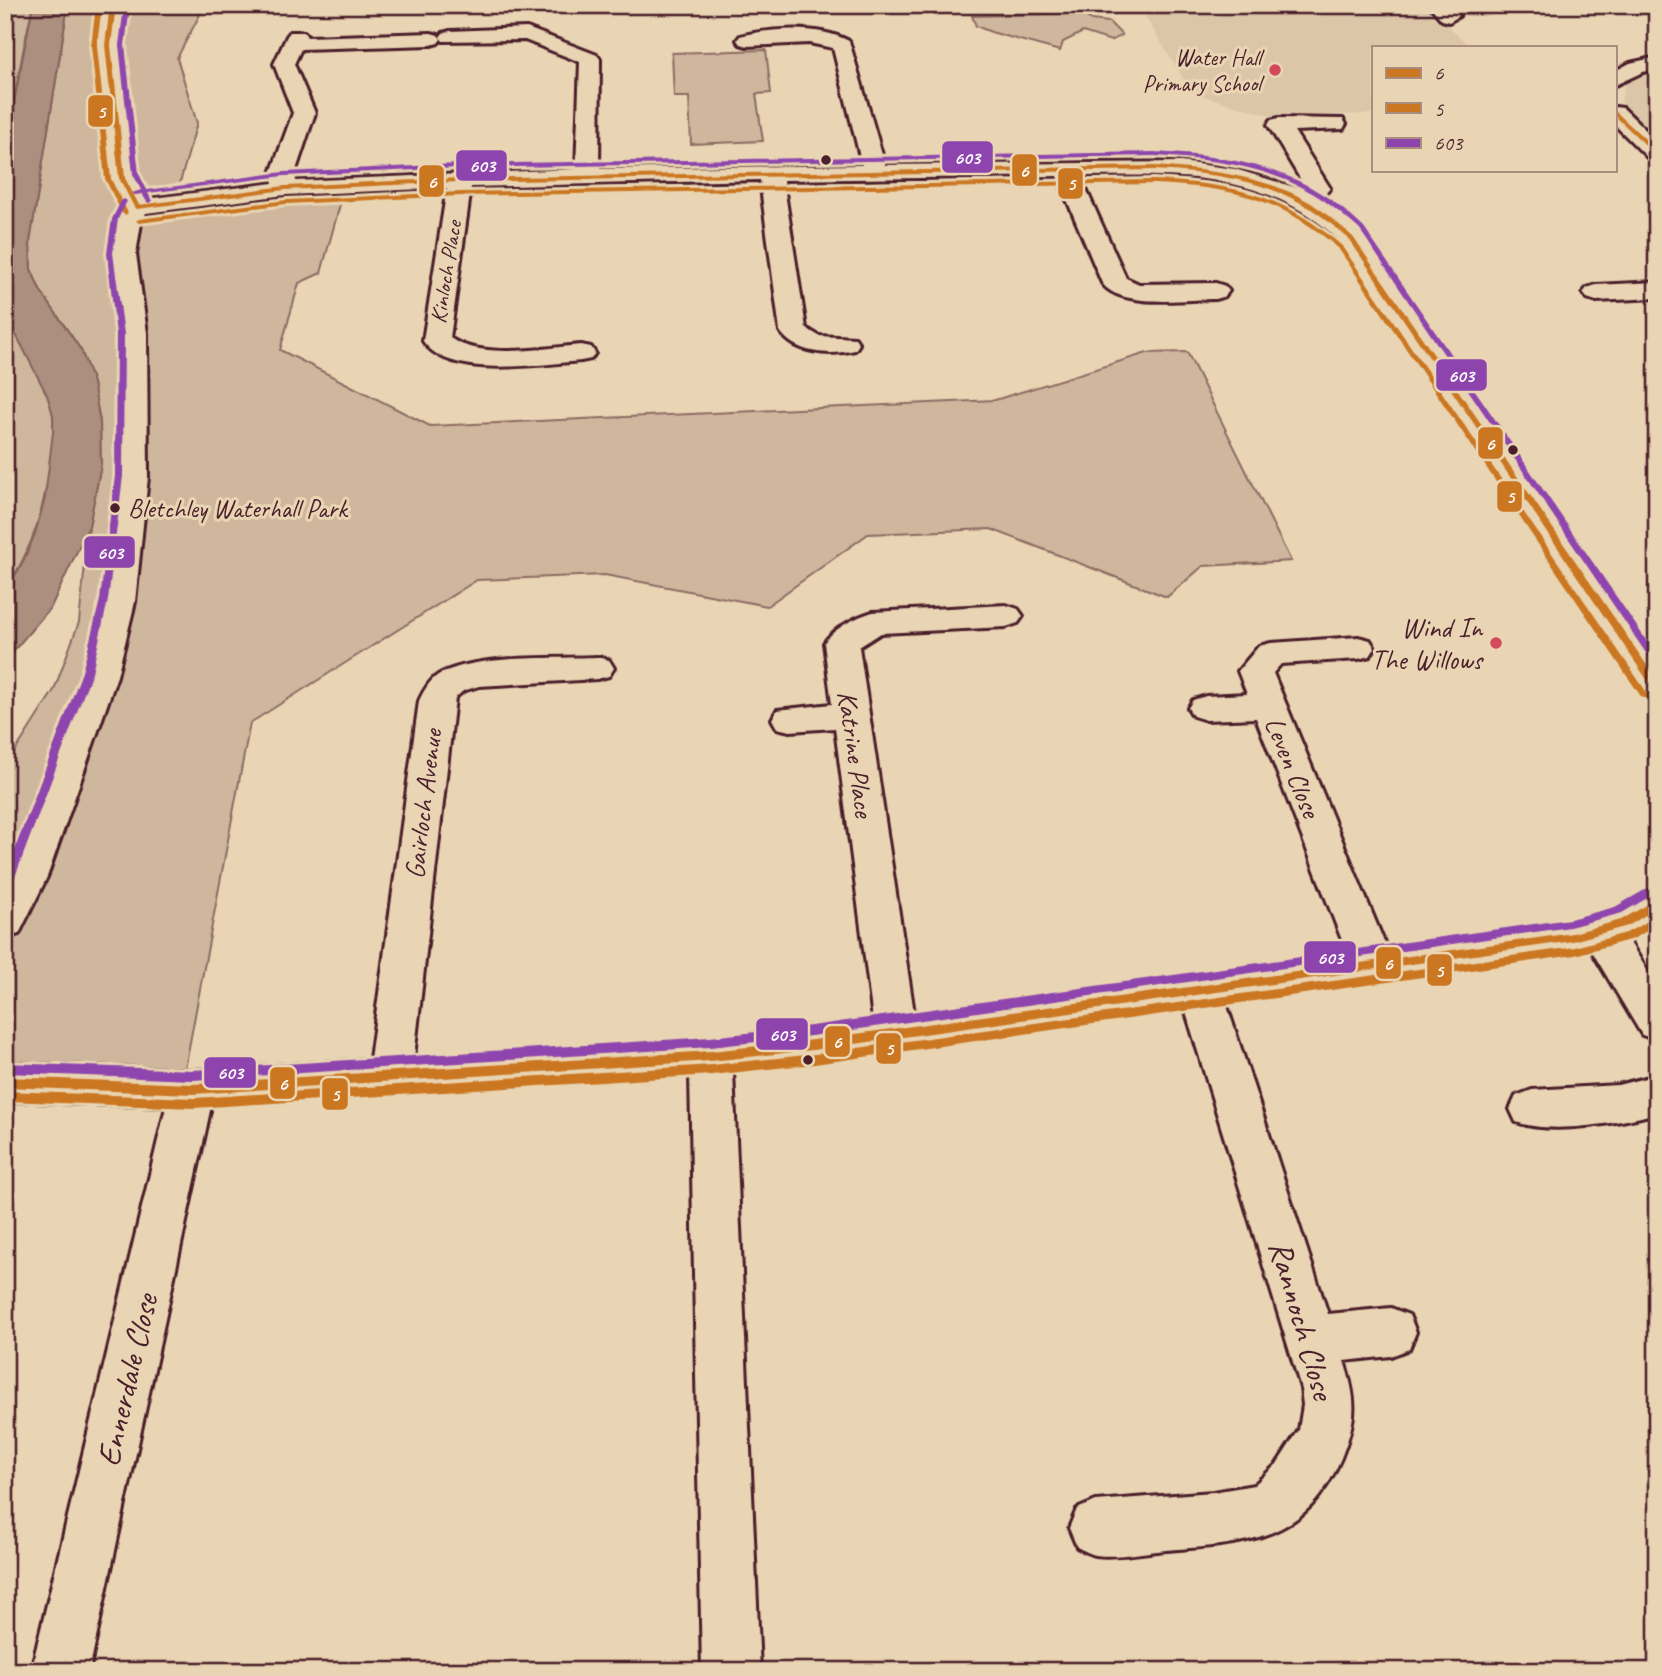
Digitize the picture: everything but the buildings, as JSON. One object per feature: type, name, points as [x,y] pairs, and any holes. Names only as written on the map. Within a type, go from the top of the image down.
[{"type":"street","points":[[113,5],[108,45],[122,178],[137,207]]},
{"type":"street","points":[[285,188],[283,173],[304,111],[284,64],[295,39],[440,38],[527,34],[590,59],[587,176]]},
{"type":"street","points":[[747,40],[816,37],[834,40],[842,45],[875,172]]},
{"type":"street","points":[[1616,78],[1637,67],[1657,63]]},
{"type":"street","points":[[1616,114],[1657,154]]},
{"type":"street","points":[[1297,196],[1318,188],[1279,125],[1335,124]]},
{"type":"street","points":[[137,207],[285,188],[587,176],[1065,169],[1198,170],[1251,180],[1297,196],[1328,215],[1357,245],[1657,688]]},
{"type":"street","points":[[1065,169],[1115,283],[1135,292],[1216,290]]},
{"type":"street","points":[[771,173],[793,331],[802,340],[820,345],[845,345]]},
{"type":"street","name":"Kinloch Place","points":[[460,180],[436,341],[457,353],[479,357],[581,353]]},
{"type":"street","points":[[5,923],[27,877],[100,676],[118,602],[132,477],[134,334],[124,254],[129,223],[137,207]]},
{"type":"street","points":[[1596,293],[1657,290]]},
{"type":"street","name":"Katrine Place","points":[[896,1033],[841,643],[873,623],[1006,616]]},
{"type":"street","name":"Leven Close","points":[[1358,648],[1271,654],[1255,671],[1373,967]]},
{"type":"street","name":"Gairloch Avenue","points":[[390,1077],[435,705],[439,695],[450,684],[475,675],[597,668]]},
{"type":"street","points":[[1206,708],[1268,705]]},
{"type":"street","points":[[790,719],[851,715]]},
{"type":"street","points":[[5,1082],[111,1088],[193,1088],[711,1056],[1373,967],[1601,931],[1625,923],[1657,903]]},
{"type":"street","points":[[1601,931],[1657,1023]]},
{"type":"street","name":"Rannoch Close","points":[[1096,1528],[1242,1514],[1269,1506],[1284,1495],[1309,1466],[1326,1432],[1329,1415],[1327,1388],[1201,991]]},
{"type":"street","points":[[711,1056],[731,1671]]},
{"type":"street","name":"Ennerdale Close","points":[[60,1671],[193,1088]]},
{"type":"street","points":[[1532,1109],[1618,1104],[1657,1094]]},
{"type":"street","points":[[1311,1339],[1391,1332]]},
{"type":"shaded area","points":[[5,5],[33,5],[16,90],[5,176]]},
{"type":"shaded area","points":[[33,5],[68,5],[30,242],[31,269],[40,290],[81,350],[93,383],[100,422],[101,465],[89,526],[51,607],[5,661],[5,590],[21,566],[35,534],[45,498],[53,432],[53,415],[47,395],[5,313],[5,176],[8,132]]},
{"type":"shaded area","points":[[68,5],[205,5],[177,58],[197,123],[173,207],[264,195],[344,190],[321,273],[299,283],[280,350],[430,426],[995,400],[1147,353],[1187,352],[1291,561],[1203,566],[1167,597],[991,529],[868,534],[767,606],[605,575],[477,580],[250,723],[184,1074],[5,1066],[5,767],[54,690],[79,622],[89,526],[101,465],[100,422],[93,383],[81,350],[40,290],[31,269],[30,242]]},
{"type":"shaded area","name":"Water Hall Primary School","points":[[1138,5],[1427,5],[1469,46],[1372,46],[1372,114],[1273,116],[1192,93]]},
{"type":"shaded area","points":[[1082,13],[1091,20],[1109,22],[1122,35],[1111,41],[1083,32],[1063,42],[1060,51],[991,32],[976,26],[972,16]]},
{"type":"shaded area","points":[[766,50],[771,93],[756,94],[763,141],[691,144],[689,97],[674,97],[672,53]]},
{"type":"shaded area","points":[[1657,68],[1657,139],[1627,111],[1621,101],[1625,84],[1635,74]]},
{"type":"shaded area","points":[[5,313],[46,389],[54,425],[46,490],[37,524],[24,558],[5,590]]},
{"type":"transit line","name":"5","points":[[99,5],[94,46],[108,179],[125,213]]},
{"type":"transit line","name":"6","points":[[113,5],[108,45],[122,178],[137,207]]},
{"type":"transit line","name":"603","points":[[127,7],[122,45],[136,174],[149,201]]},
{"type":"transit line","name":"6","points":[[1616,114],[1657,154]]},
{"type":"transit line","name":"603","points":[[135,193],[284,174],[460,166],[1154,154],[1212,159],[1266,170],[1316,192],[1362,229],[1657,663]]},
{"type":"transit line","name":"6","points":[[137,207],[285,188],[460,180],[1154,168],[1209,173],[1260,184],[1307,204],[1330,219],[1351,238],[1657,688]]},
{"type":"transit line","name":"5","points":[[139,221],[286,202],[461,194],[1154,182],[1206,186],[1254,196],[1299,215],[1340,247],[1645,696]]},
{"type":"transit line","name":"603","points":[[5,890],[87,672],[104,600],[119,476],[120,334],[110,253],[115,219],[124,201]]},
{"type":"transit line","name":"603","points":[[6,1068],[193,1075],[710,1042],[811,1031],[1570,923],[1618,910],[1650,891]]},
{"type":"transit line","name":"6","points":[[5,1082],[193,1089],[711,1056],[813,1045],[1573,937],[1624,923],[1657,903]]},
{"type":"transit line","name":"5","points":[[5,1096],[194,1103],[712,1070],[815,1059],[1575,951],[1629,936],[1657,920]]},
{"type":"place","name":"Water Hall Primary School","points":[[1275,70]]},
{"type":"place","name":"Bletchley Waterhall Park","points":[[115,508]]},
{"type":"place","name":"Wind In The Willows","points":[[1496,643]]}]
